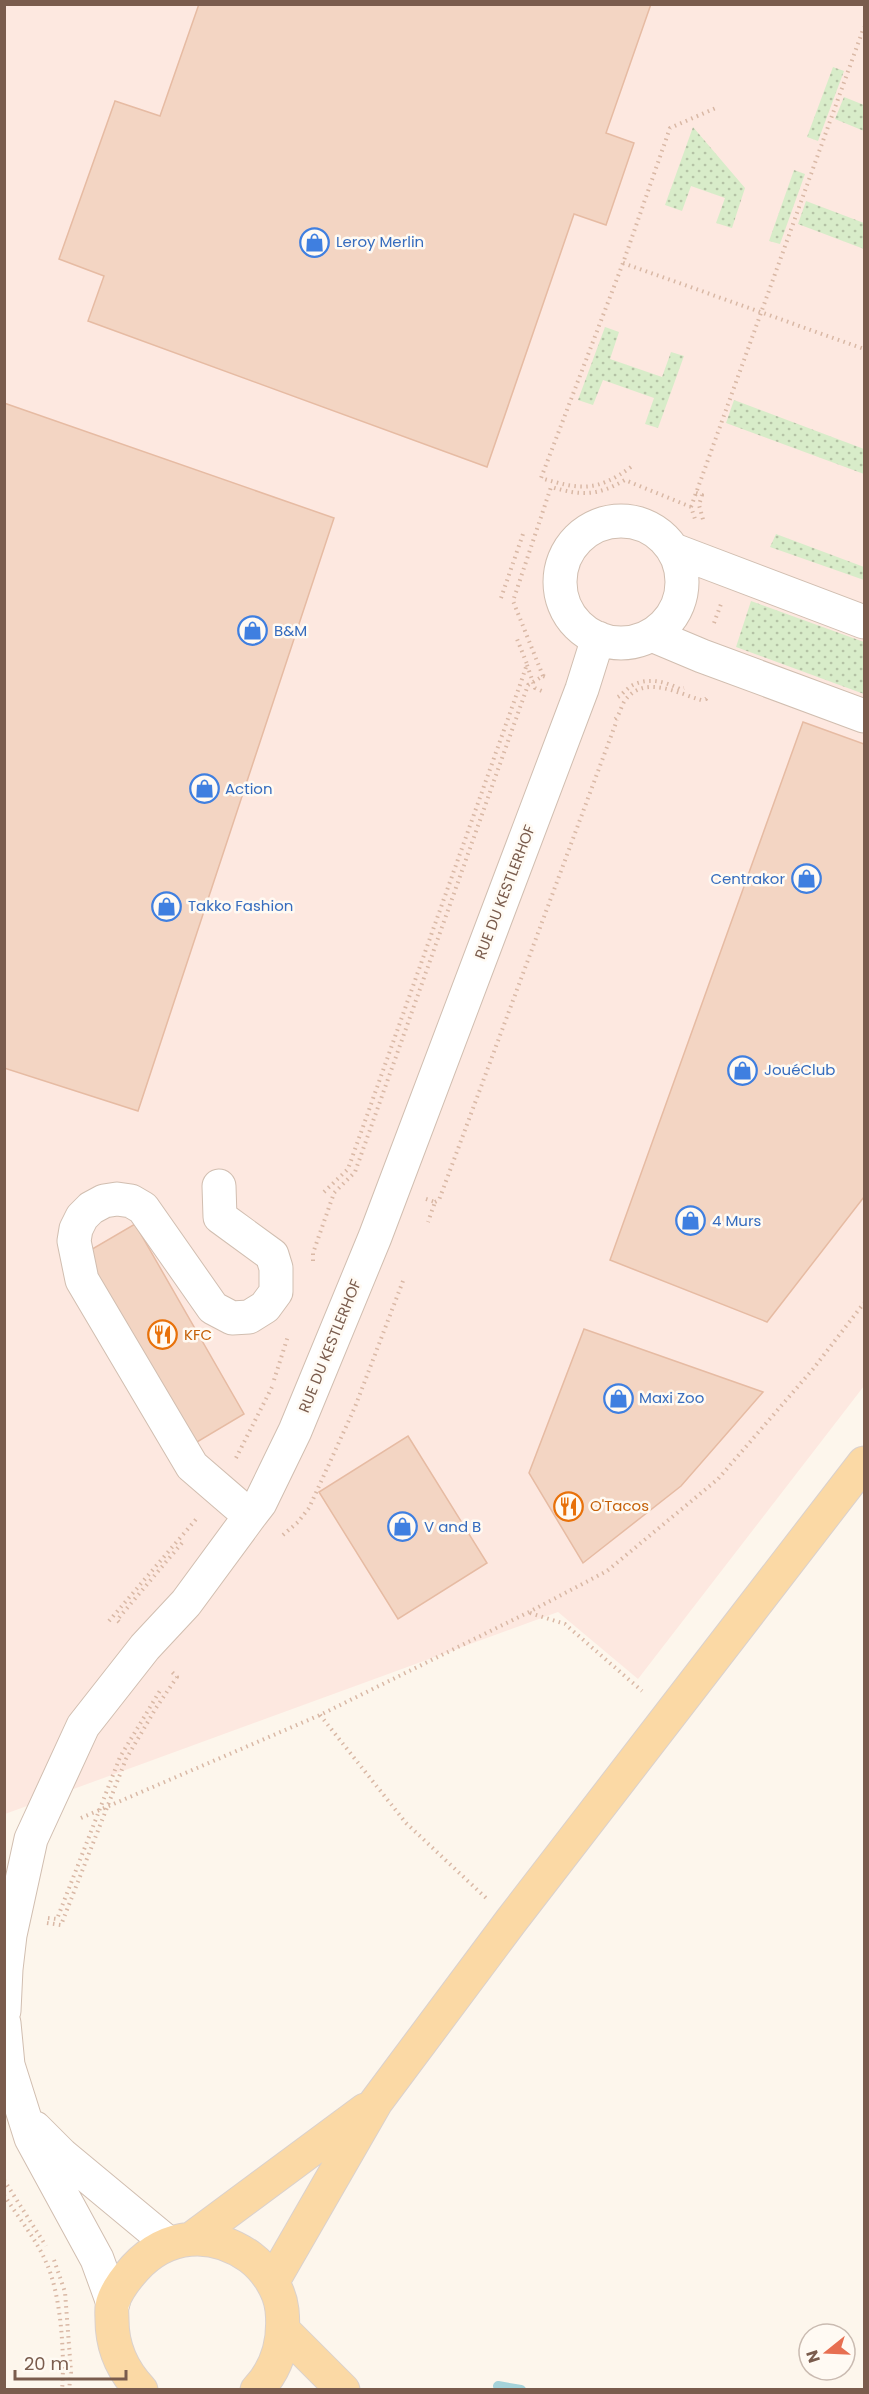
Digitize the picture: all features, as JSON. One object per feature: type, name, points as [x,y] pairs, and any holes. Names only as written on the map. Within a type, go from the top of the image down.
[{"type":"main road","points":[[273,2282],[376,2102],[511,1921],[864,1463]]},
{"type":"main road","points":[[141,2390],[129,2377],[117,2354],[112,2331],[113,2303],[125,2279],[145,2257],[180,2241],[376,2102]]},
{"type":"main road","points":[[180,2241],[216,2241],[238,2249],[258,2262],[273,2282],[282,2307],[284,2331],[277,2362],[256,2390]]},
{"type":"main road","points":[[284,2331],[343,2390]]},
{"type":"main road","points":[[108,2390],[117,2354]]},
{"type":"street","points":[[624,520],[643,524],[660,535],[674,550],[681,568],[682,587],[677,606],[667,622],[652,635],[635,642],[616,643],[598,638],[584,630],[573,619],[565,605],[560,585],[563,565],[571,547],[585,532],[603,523],[624,520]]},
{"type":"street","points":[[674,550],[864,622]]},
{"type":"street","points":[[652,635],[702,657],[864,716]]},
{"type":"street","name":"RUE DU KESTLERHOF","points":[[4,2011],[10,1935],[31,1839],[83,1726],[146,1647],[186,1603],[260,1503],[295,1431],[375,1237],[582,689],[598,638]]},
{"type":"street","points":[[219,1186],[220,1217],[272,1255],[276,1268],[276,1292],[265,1307],[249,1317],[232,1318],[213,1308],[143,1208],[131,1201],[110,1200],[91,1208],[76,1228],[74,1241],[82,1280],[192,1466],[250,1516]]},
{"type":"street","points":[[4,2023],[8,2065],[31,2138],[97,2259],[113,2303]]},
{"type":"street","points":[[22,2110],[33,2126],[62,2155],[180,2241]]},
{"type":"path","points":[[692,507],[864,27]]},
{"type":"path","points":[[631,467],[604,484],[589,488],[575,488],[541,478],[623,262],[670,128],[718,107]]},
{"type":"path","points":[[623,262],[864,349]]},
{"type":"path","points":[[557,681],[543,676],[513,601],[550,487],[574,494],[586,494],[611,488],[625,480],[655,493]]},
{"type":"path","points":[[501,598],[523,534]]},
{"type":"path","points":[[613,698],[619,697],[633,685],[649,681],[665,682],[680,689],[689,686],[694,681],[732,573]]},
{"type":"path","points":[[517,639],[535,688],[554,696]]},
{"type":"path","points":[[324,1192],[348,1169],[527,664]]},
{"type":"path","points":[[313,1263],[313,1253],[334,1193],[355,1172],[528,685],[543,676]]},
{"type":"path","points":[[428,1222],[435,1203],[439,1200],[625,701],[635,691],[650,687],[664,687],[700,700],[708,696],[710,689]]},
{"type":"path","points":[[609,717],[616,720]]},
{"type":"path","points":[[420,1197],[435,1203]]},
{"type":"path","points":[[107,1807],[320,1715],[530,1612],[607,1571],[718,1479],[813,1369],[864,1303]]},
{"type":"path","points":[[109,1621],[223,1492],[274,1383],[290,1330]]},
{"type":"path","points":[[117,1620],[223,1492],[278,1387],[296,1332]]},
{"type":"path","points":[[530,1612],[566,1624],[671,1714]]},
{"type":"path","points":[[162,1687],[120,1757],[57,1919],[41,1920],[61,1925],[126,1759],[177,1677]]},
{"type":"path","points":[[320,1715],[406,1822],[511,1921]]},
{"type":"path","points":[[4,2180],[47,2248]]},
{"type":"path","points":[[4,2195],[46,2261],[57,2295],[63,2374],[62,2390]]},
{"type":"path","points":[[53,2258],[65,2292],[71,2372],[69,2390]]},
{"type":"shaded area","points":[[5,5],[864,5],[864,1386],[638,1679],[558,1612],[5,1814]]},
{"type":"green space","points":[[833,67],[844,71],[818,141],[807,137]]},
{"type":"green space","points":[[844,97],[864,105],[864,131],[835,119]]},
{"type":"green space","points":[[693,127],[745,188],[732,228],[716,223],[725,198],[691,186],[682,211],[665,205]]},
{"type":"green space","points":[[794,170],[805,174],[780,244],[769,241]]},
{"type":"green space","points":[[806,201],[864,223],[864,249],[798,224]]},
{"type":"green space","points":[[605,327],[619,332],[610,359],[662,377],[671,352],[684,356],[658,428],[645,424],[654,398],[603,380],[593,405],[578,400]]},
{"type":"green space","points":[[734,400],[864,449],[864,474],[726,423]]},
{"type":"green space","points":[[776,534],[864,567],[864,580],[770,547]]},
{"type":"green space","points":[[751,601],[864,642],[864,694],[736,647]]},
{"type":"building","name":"Leroy Merlin","points":[[199,4],[651,4],[606,133],[634,143],[606,225],[574,214],[487,467],[88,321],[104,276],[59,259],[115,101],[160,116]]},
{"type":"building","points":[[4,403],[334,518],[138,1111],[4,1068]]},
{"type":"building","points":[[803,722],[864,744],[864,1197],[767,1322],[610,1260]]},
{"type":"building","name":"KFC","points":[[135,1224],[244,1414],[192,1445],[82,1255]]},
{"type":"building","points":[[584,1329],[763,1392],[681,1486],[583,1563],[529,1473]]},
{"type":"building","name":"V and B","points":[[408,1436],[487,1563],[398,1619],[319,1492]]},
{"type":"waterway","points":[[498,2386],[521,2390]]},
{"type":"place","name":"Leroy Merlin","points":[[315,242]]},
{"type":"place","name":"B&M","points":[[253,631]]},
{"type":"place","name":"Action","points":[[204,789]]},
{"type":"place","name":"Centrakor","points":[[806,879]]},
{"type":"place","name":"Takko Fashion","points":[[167,906]]},
{"type":"place","name":"JouéClub","points":[[743,1070]]},
{"type":"place","name":"4 Murs","points":[[691,1221]]},
{"type":"place","name":"KFC","points":[[163,1335]]},
{"type":"place","name":"Maxi Zoo","points":[[618,1398]]},
{"type":"place","name":"O'Tacos","points":[[569,1506]]},
{"type":"place","name":"V and B","points":[[403,1527]]}]
